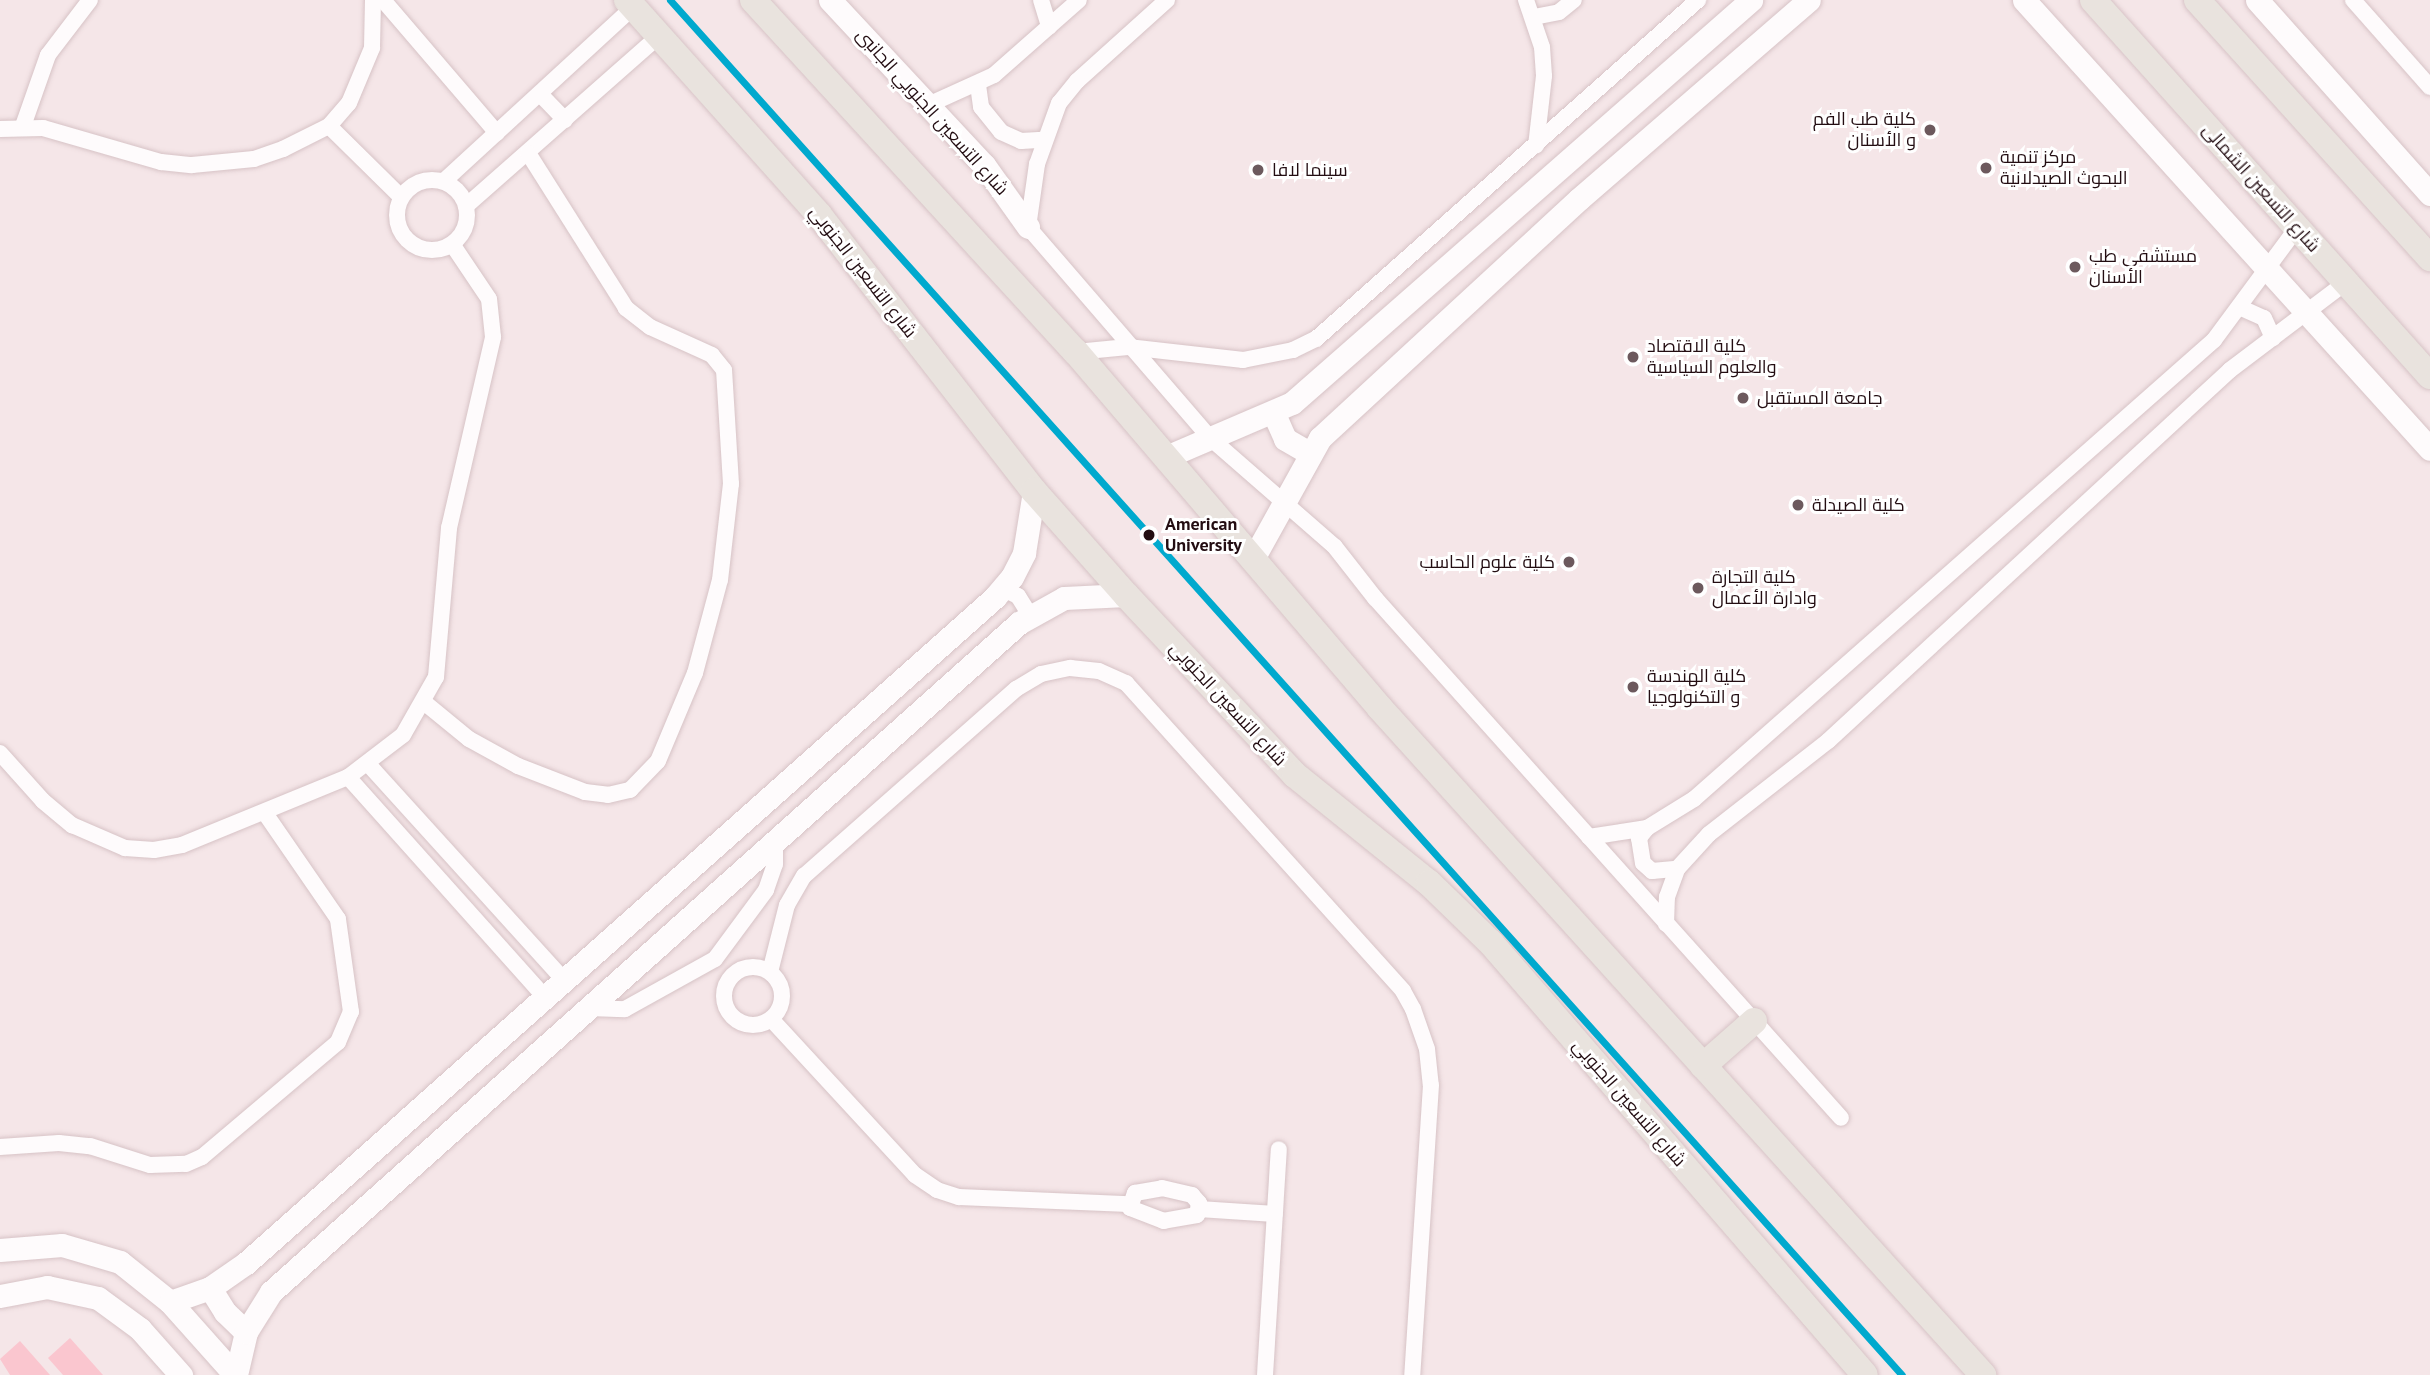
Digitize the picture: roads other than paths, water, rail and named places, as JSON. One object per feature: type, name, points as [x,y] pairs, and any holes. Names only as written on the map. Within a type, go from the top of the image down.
[{"type":"main road","points":[[753,0],[1076,352],[1254,557],[1379,707],[1983,1375]]},
{"type":"main road","name":"شارع التسعين الشمالى","points":[[2093,0],[2430,376]]},
{"type":"main road","points":[[2197,0],[2430,258]]},
{"type":"main road","name":"شارع التسعين الجنوبي","points":[[630,4],[835,233],[1034,491],[1126,595],[1295,775],[1429,883],[1491,943],[1865,1375]]},
{"type":"main road","points":[[1703,1066],[1754,1021]]},
{"type":"main road","points":[[1826,1332],[1839,1375]]},
{"type":"street","points":[[23,126],[48,55],[90,0]]},
{"type":"street","points":[[0,129],[23,126],[102,142],[161,162],[192,165],[254,159],[329,126],[363,77],[372,48],[373,0]]},
{"type":"street","points":[[383,0],[498,133]]},
{"type":"street","name":"شارع التسعين الجنوبي الجانبى","points":[[830,0],[984,165],[1028,227]]},
{"type":"street","points":[[1041,0],[1049,27]]},
{"type":"street","points":[[928,105],[978,85],[1079,0]]},
{"type":"street","points":[[1167,0],[1077,81],[1059,103],[1043,140],[1029,200],[1028,227],[1128,347],[1209,437],[1335,547],[1375,598],[1841,1118]]},
{"type":"street","points":[[1525,0],[1534,17],[1544,76],[1536,146]]},
{"type":"street","points":[[1534,17],[1559,12],[1574,0]]},
{"type":"street","points":[[1166,457],[1209,437],[1274,414],[1349,358],[1751,0]]},
{"type":"street","points":[[1254,557],[1284,505],[1309,453],[1579,199],[1809,0]]},
{"type":"street","points":[[2024,0],[2430,449]]},
{"type":"street","points":[[2258,0],[2430,194]]},
{"type":"street","points":[[2353,0],[2430,87]]},
{"type":"street","points":[[1076,352],[1128,347],[1243,360],[1293,350],[1316,339],[1536,146],[1691,1]]},
{"type":"street","points":[[444,181],[540,94],[630,4]]},
{"type":"street","points":[[466,206],[660,35]]},
{"type":"street","points":[[978,85],[981,107],[1001,132],[1021,141],[1043,140]]},
{"type":"street","points":[[540,94],[565,120]]},
{"type":"street","points":[[329,126],[401,197]]},
{"type":"street","points":[[425,703],[468,739],[518,766],[585,792],[608,795],[630,790],[647,777],[663,749],[695,673],[720,580],[731,484],[724,370],[712,355],[650,327],[626,308],[528,153]]},
{"type":"street","points":[[424,180],[444,181],[462,196],[466,206],[465,228],[452,244],[429,250],[408,241],[396,220],[401,197],[424,180]]},
{"type":"street","points":[[1677,869],[1652,871],[1643,863],[1639,838],[1647,828],[1694,799],[2222,332],[2297,228]]},
{"type":"street","points":[[0,753],[43,801],[72,825],[125,848],[182,845],[265,813],[348,777],[369,765],[403,736],[425,703],[436,677],[449,528],[493,337],[489,299],[452,244]]},
{"type":"street","points":[[1666,924],[1667,897],[1677,869],[1709,834],[1828,741],[2220,379],[2345,283]]},
{"type":"street","points":[[2239,307],[2264,318],[2273,338]]},
{"type":"street","points":[[1274,414],[1285,439],[1309,453]]},
{"type":"street","points":[[170,1302],[210,1288],[246,1263],[1002,589],[1024,553],[1034,491]]},
{"type":"street","points":[[1002,589],[1018,596],[1030,615]]},
{"type":"street","points":[[236,1375],[246,1332],[271,1292],[1030,615],[1064,598],[1126,595]]},
{"type":"street","points":[[706,965],[725,987],[727,1009],[739,1022],[756,1026],[772,1020],[783,996],[770,972],[796,884],[1016,689],[1041,674],[1070,668],[1099,671],[1126,684],[1403,991],[1413,1009],[1427,1049],[1431,1085],[1412,1375]]},
{"type":"street","points":[[369,765],[564,980]]},
{"type":"street","points":[[348,777],[545,997]]},
{"type":"street","points":[[0,1147],[59,1143],[100,1149],[150,1165],[186,1164],[202,1157],[338,1042],[351,1012],[338,919],[265,813]]},
{"type":"street","points":[[1589,837],[1647,828]]},
{"type":"street","points":[[589,1008],[625,1009],[706,965],[727,945],[739,922],[766,890],[775,864],[775,841]]},
{"type":"street","points":[[727,945],[747,968]]},
{"type":"street","points":[[725,987],[733,974],[747,968],[770,972]]},
{"type":"street","points":[[772,1020],[915,1175],[937,1190],[971,1198],[1129,1204]]},
{"type":"street","points":[[1265,1375],[1279,1149]]},
{"type":"street","points":[[1129,1204],[1135,1193],[1163,1188],[1192,1195],[1199,1209]]},
{"type":"street","points":[[1129,1204],[1135,1213],[1164,1221],[1187,1220],[1199,1209],[1275,1214]]},
{"type":"street","points":[[0,1250],[62,1245],[92,1251],[146,1279],[236,1375]]},
{"type":"street","points":[[0,1296],[47,1287],[98,1298],[140,1329],[181,1375]]},
{"type":"street","points":[[210,1288],[225,1312],[246,1332]]},
{"type":"place","name":"كلية طب الفم و الأسنان","points":[[1930,130]]},
{"type":"place","name":"مركز تنمية البحوث الصيدلانية","points":[[1986,168]]},
{"type":"place","name":"سينما لافا","points":[[1258,170]]},
{"type":"place","name":"مستشفي طب الأسنان","points":[[2075,267]]},
{"type":"place","name":"كلية الاقتصاد والعلوم السياسية","points":[[1633,357]]},
{"type":"place","name":"جامعة المستقبل","points":[[1743,398]]},
{"type":"place","name":"كلية الصيدلة","points":[[1798,505]]},
{"type":"place","name":"American University","points":[[1149,535]]},
{"type":"place","name":"كلية علوم الحاسب","points":[[1569,562]]},
{"type":"place","name":"كلية التجارة وادارة الأعمال","points":[[1698,588]]},
{"type":"place","name":"كلية الهندسة و التكنولوجيا","points":[[1633,687]]}]
